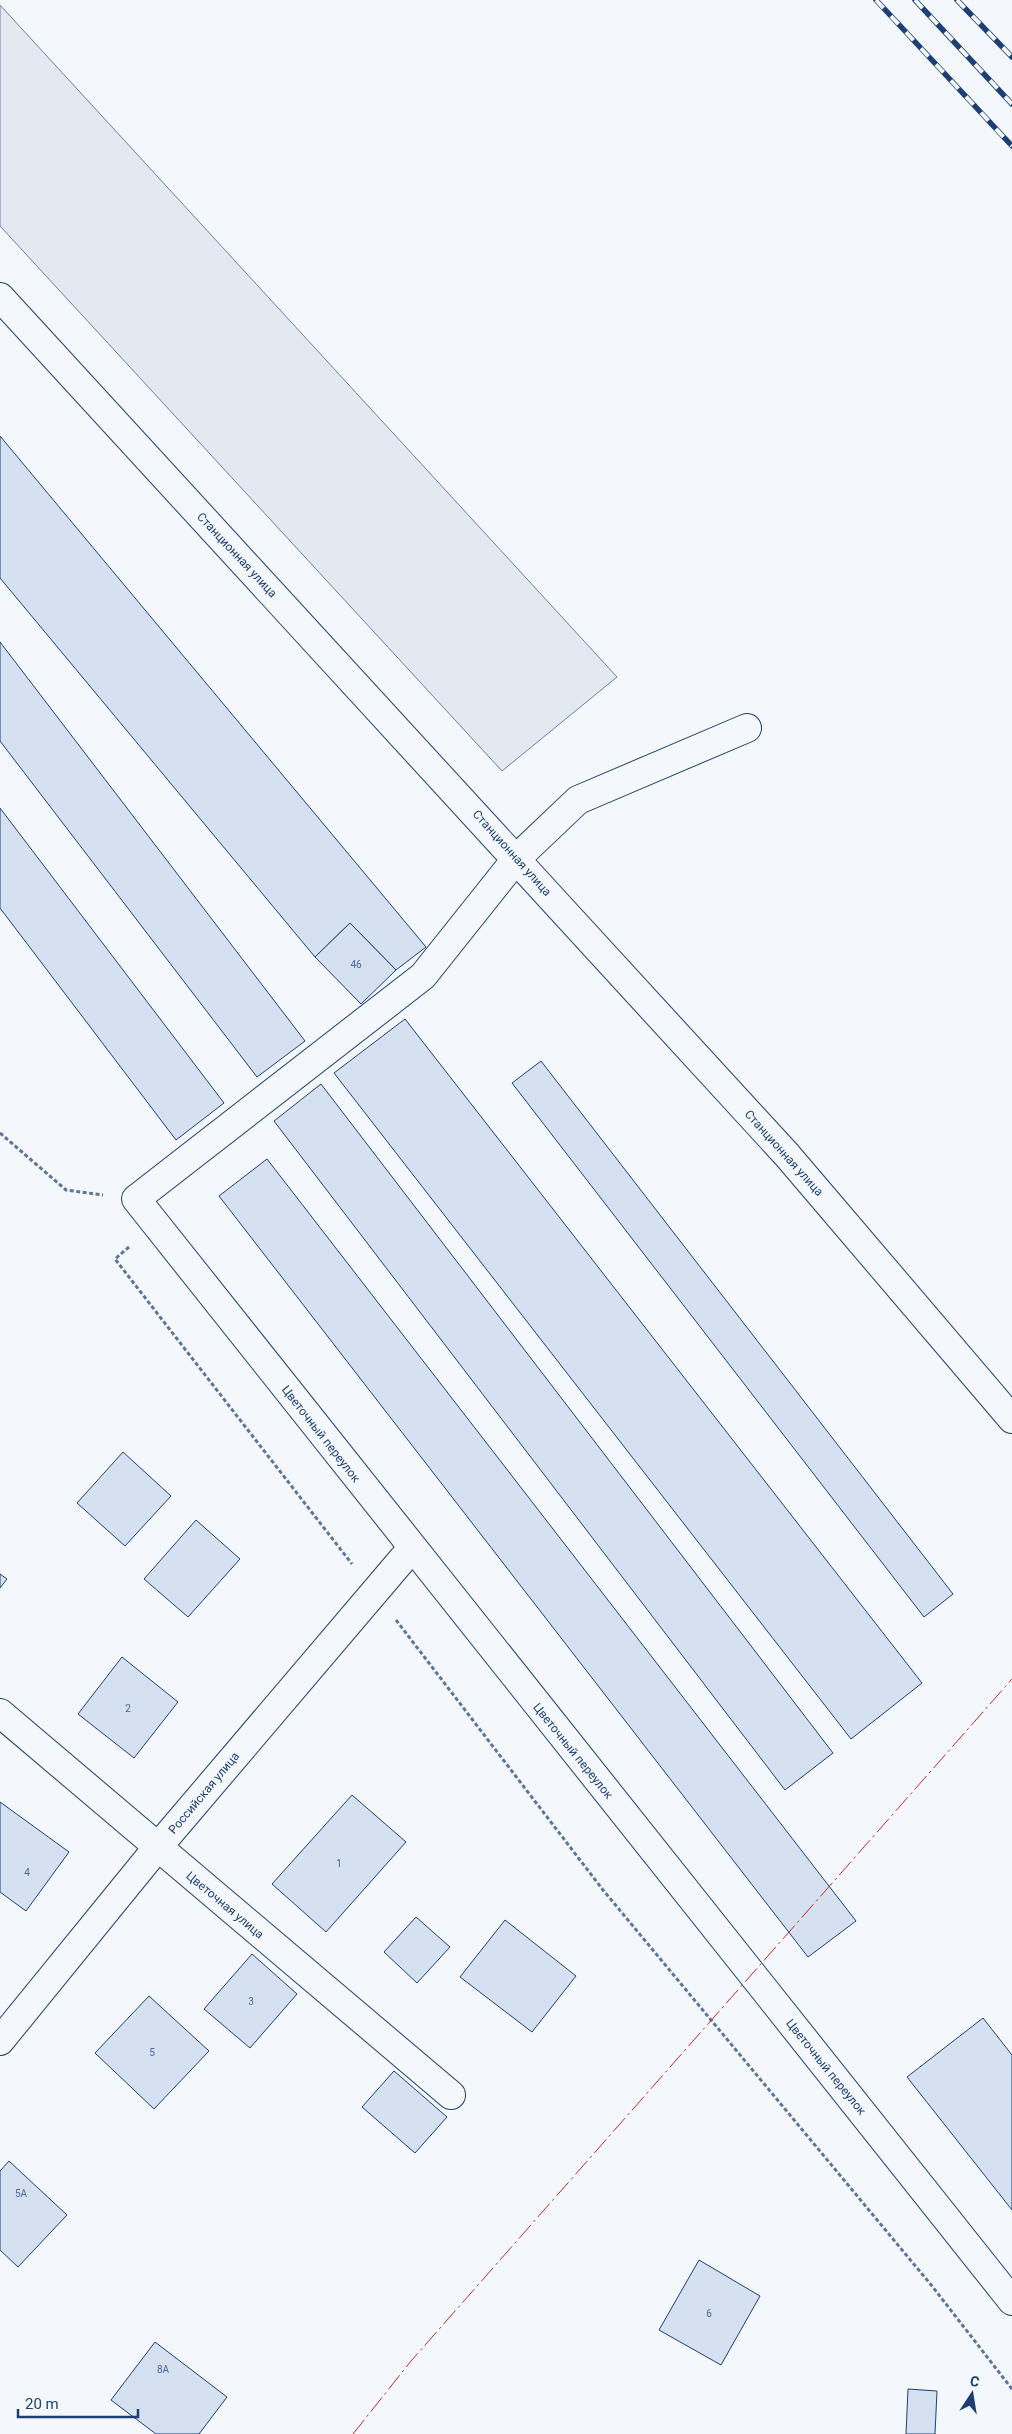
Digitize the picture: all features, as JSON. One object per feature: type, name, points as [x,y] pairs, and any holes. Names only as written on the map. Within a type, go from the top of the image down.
[{"type":"street","name":"Станционная улица","points":[[0,297],[517,858],[787,1155],[1012,1419]]},
{"type":"street","points":[[136,1200],[423,976],[517,858],[578,800],[747,728]]},
{"type":"street","name":"Цветочный переулок","points":[[136,1200],[1012,2301]]},
{"type":"street","name":"Российская улица","points":[[0,2041],[157,1848],[412,1548]]},
{"type":"street","name":"Цветочная улица","points":[[0,1713],[157,1848],[451,2095]]},
{"type":"path","points":[[0,1134],[66,1190],[136,1200]]},
{"type":"shaded area","points":[[0,5],[617,677],[502,771],[0,226]]},
{"type":"building","points":[[0,436],[426,947],[396,970],[350,923],[315,957],[0,578]]},
{"type":"building","points":[[0,642],[305,1041],[257,1077],[0,741]]},
{"type":"building","points":[[0,808],[224,1103],[176,1140],[0,908]]},
{"type":"building","points":[[350,923],[396,970],[361,1004],[315,957]]},
{"type":"building","points":[[405,1019],[922,1683],[851,1739],[334,1073]]},
{"type":"building","points":[[541,1061],[953,1594],[924,1617],[512,1083]]},
{"type":"building","points":[[321,1084],[833,1753],[785,1790],[274,1121]]},
{"type":"building","points":[[267,1159],[856,1921],[808,1957],[219,1196]]},
{"type":"building","points":[[123,1452],[171,1496],[125,1546],[77,1503]]},
{"type":"building","points":[[196,1520],[240,1559],[188,1617],[144,1579]]},
{"type":"building","points":[[0,1574],[7,1579],[0,1588]]},
{"type":"building","points":[[122,1657],[178,1702],[134,1758],[78,1714]]},
{"type":"building","points":[[352,1795],[406,1842],[326,1932],[272,1884]]},
{"type":"building","points":[[0,1802],[69,1852],[26,1911],[0,1892]]},
{"type":"building","points":[[416,1917],[450,1947],[417,1983],[384,1952]]},
{"type":"building","points":[[505,1920],[576,1976],[532,2032],[460,1977]]},
{"type":"building","points":[[252,1954],[297,1994],[250,2048],[204,2009]]},
{"type":"building","points":[[149,1996],[209,2051],[154,2109],[95,2053]]},
{"type":"building","points":[[983,2018],[1012,2055],[1012,2210],[907,2077]]},
{"type":"building","points":[[394,2071],[447,2117],[415,2153],[362,2107]]},
{"type":"building","points":[[9,2161],[67,2215],[18,2267],[0,2250],[0,2171]]},
{"type":"building","points":[[699,2260],[760,2296],[721,2365],[659,2330]]},
{"type":"building","points":[[155,2342],[227,2397],[199,2434],[156,2434],[111,2400]]},
{"type":"building","points":[[908,2389],[937,2391],[935,2434],[906,2434]]},
{"type":"railway","points":[[876,0],[1012,146]]},
{"type":"railway","points":[[915,0],[1012,104]]},
{"type":"railway","points":[[957,0],[1012,57]]},
{"type":"power","points":[[353,2434],[411,2361],[1012,1679]]}]
